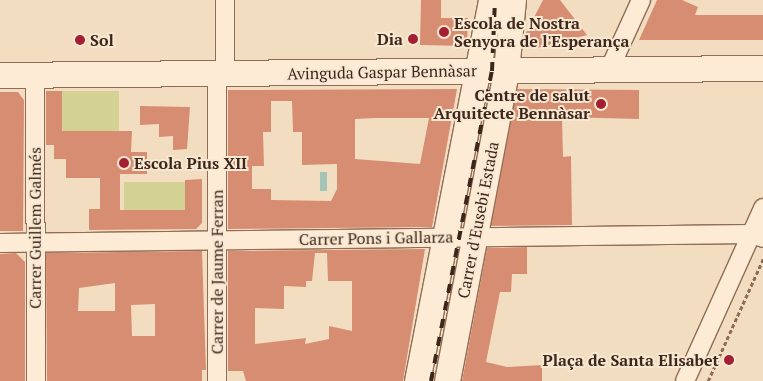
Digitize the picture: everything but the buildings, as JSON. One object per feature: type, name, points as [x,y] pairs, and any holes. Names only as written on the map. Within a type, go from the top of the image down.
[{"type":"main road","name":"Carrer d'Eusebi Estada","points":[[447,381],[506,71],[513,0]]},
{"type":"main road","name":"Carrer d'Eusebi Estada","points":[[417,381],[447,238],[489,4]]},
{"type":"main road","name":"Avinguda Gaspar Bennàsar","points":[[0,75],[763,68]]},
{"type":"street","name":"Carrer de Jaume Ferran","points":[[217,381],[217,240],[221,73],[225,0]]},
{"type":"street","points":[[609,70],[641,0]]},
{"type":"street","name":"Carrer Guillem Galmés","points":[[35,75],[36,381]]},
{"type":"street","points":[[685,381],[757,236],[763,208]]},
{"type":"street","name":"Carrer Pons i Gallarza","points":[[0,242],[757,236]]},
{"type":"path","points":[[708,381],[763,259]]},
{"type":"shaded area","points":[[62,91],[119,91],[119,131],[62,131]]},
{"type":"shaded area","points":[[320,172],[327,172],[327,191],[320,191]]},
{"type":"shaded area","points":[[124,182],[185,182],[185,210],[124,210]]},
{"type":"railway","points":[[431,381],[492,71],[495,0]]},
{"type":"place","name":"Escola de Nostra Senyora de l'Esperança","points":[[444,32]]},
{"type":"place","name":"Dia","points":[[413,39]]},
{"type":"place","name":"Sol","points":[[80,40]]},
{"type":"place","name":"Centre de salut Arquitecte Bennàsar","points":[[601,104]]},
{"type":"place","name":"Escola Pius XII","points":[[124,163]]},
{"type":"place","name":"Plaça de Santa Elisabet","points":[[729,360]]}]
